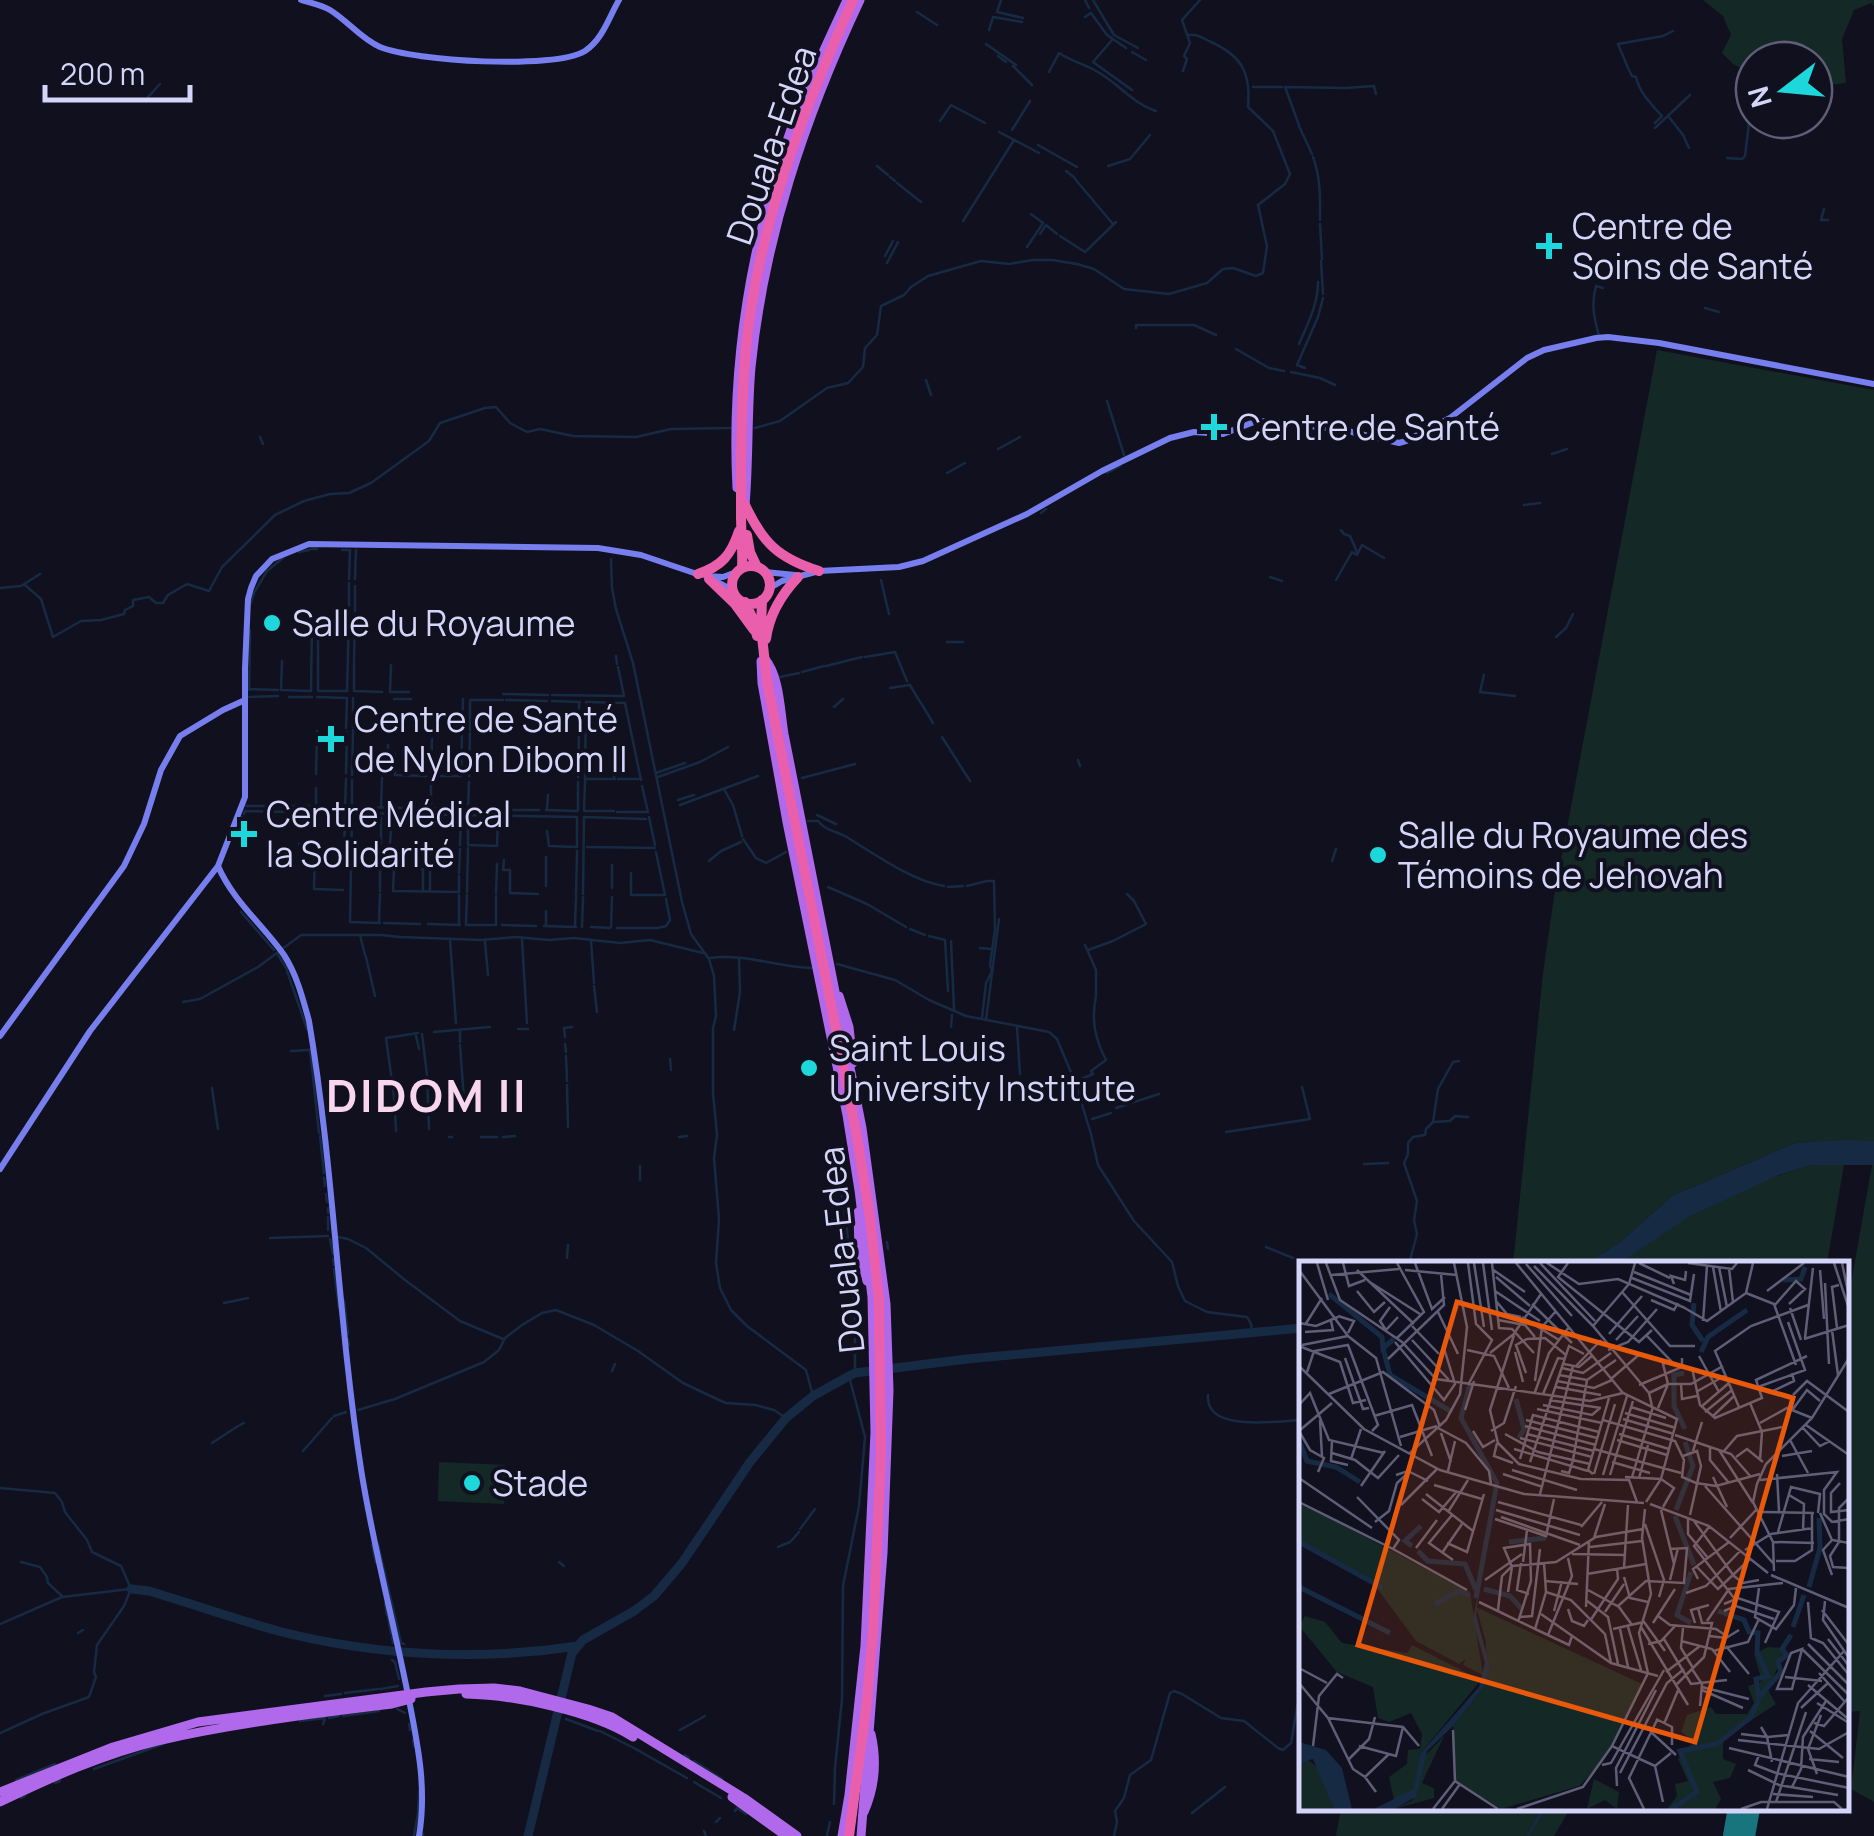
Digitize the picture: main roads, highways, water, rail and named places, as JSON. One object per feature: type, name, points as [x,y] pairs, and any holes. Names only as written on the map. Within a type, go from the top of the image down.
[{"type":"highway","name":"Douala-Edea","points":[[740,569],[741,420],[754,289],[789,155],[853,0]]},
{"type":"highway","name":"Douala-Edea","points":[[742,490],[750,552],[761,570]]},
{"type":"highway","points":[[745,505],[770,547],[819,571]]},
{"type":"highway","points":[[741,526],[726,560],[704,577],[735,604],[756,633]]},
{"type":"highway","points":[[740,569],[761,570],[769,578],[770,588],[762,600],[753,603],[738,598],[733,582],[740,569]]},
{"type":"highway","points":[[764,656],[772,613],[799,576]]},
{"type":"highway","name":"Douala-Edea","points":[[762,600],[761,628],[768,680],[856,1130],[877,1283],[882,1391],[873,1632],[860,1762],[844,1835]]},
{"type":"highway","name":"Douala-Edea","points":[[745,602],[764,656]]},
{"type":"main road","points":[[301,0],[332,11],[372,43],[392,52],[509,62],[561,58],[584,51],[599,37],[619,0]]},
{"type":"main road","points":[[741,526],[736,469],[739,349],[761,228],[786,144],[812,80],[853,0]]},
{"type":"main road","points":[[745,505],[751,367],[769,251],[797,153],[853,0]]},
{"type":"main road","points":[[770,588],[819,571],[899,567],[923,560],[1027,514],[1154,444],[1194,432],[1223,434],[1266,421],[1406,441],[1450,418],[1527,358],[1596,338],[1659,343],[1874,384]]},
{"type":"main road","points":[[0,1169],[90,1031],[218,866],[245,797],[248,599],[256,576],[272,559],[310,544],[598,548],[641,556],[734,591]]},
{"type":"main road","points":[[704,577],[723,576],[740,569]]},
{"type":"main road","points":[[761,570],[799,576]]},
{"type":"main road","points":[[764,656],[774,675],[880,1245],[886,1304],[881,1350]]},
{"type":"main road","points":[[764,656],[762,683],[772,745],[847,1115],[881,1350]]},
{"type":"main road","points":[[0,1036],[124,866],[144,824],[161,770],[180,736],[244,700]]},
{"type":"main road","points":[[218,866],[234,895],[282,952],[310,1021],[364,1489],[418,1741],[423,1783],[419,1836]]},
{"type":"main road","points":[[860,1836],[882,1583],[882,1391]]},
{"type":"main road","points":[[844,1835],[865,1646],[882,1391]]},
{"type":"main road","points":[[0,1792],[113,1747],[198,1722],[409,1697],[474,1694],[601,1712],[744,1798],[797,1836]]},
{"type":"main road","points":[[0,1802],[72,1770],[154,1742],[242,1723],[392,1704],[409,1697]]},
{"type":"main road","points":[[573,1708],[627,1732],[786,1836]]},
{"type":"water","points":[[1874,1141],[1874,1165],[1811,1165],[1779,1175],[1690,1216],[1623,1261],[1590,1261],[1619,1243],[1672,1196],[1795,1143]]},
{"type":"waterway","points":[[1001,0],[997,12],[1023,18]]},
{"type":"waterway","points":[[1085,0],[1089,8]]},
{"type":"waterway","points":[[1093,0],[1114,35],[1138,48]]},
{"type":"waterway","points":[[1183,71],[1190,43],[1182,20],[1200,0]]},
{"type":"waterway","points":[[917,12],[937,25]]},
{"type":"waterway","points":[[1085,17],[1091,13],[1107,35],[1126,48]]},
{"type":"waterway","points":[[989,30],[993,17],[1022,22]]},
{"type":"waterway","points":[[1655,123],[1662,116],[1632,76],[1618,44],[1673,31]]},
{"type":"waterway","points":[[755,428],[780,421],[827,388],[848,383],[863,367],[865,348],[877,335],[881,306],[904,295],[928,276],[981,261],[1009,264],[1052,260],[1094,269],[1124,289],[1169,294],[1207,283],[1223,269],[1233,268],[1256,276],[1263,273],[1267,246],[1258,205],[1285,184],[1290,174],[1273,131],[1248,107],[1246,75],[1237,60],[1222,47],[1188,35]]},
{"type":"waterway","points":[[1112,40],[1093,62],[1132,90]]},
{"type":"waterway","points":[[986,44],[1016,65]]},
{"type":"waterway","points":[[1132,52],[1146,60]]},
{"type":"waterway","points":[[1049,72],[1059,53],[1096,71],[1156,111]]},
{"type":"waterway","points":[[998,56],[1006,62]]},
{"type":"waterway","points":[[1013,66],[1032,85]]},
{"type":"waterway","points":[[148,97],[160,84]]},
{"type":"waterway","points":[[1299,125],[1285,87],[1374,86],[1376,94]]},
{"type":"waterway","points":[[1253,87],[1282,87]]},
{"type":"waterway","points":[[1655,128],[1690,95]]},
{"type":"waterway","points":[[1012,130],[1030,101]]},
{"type":"waterway","points":[[940,121],[951,105],[985,123]]},
{"type":"waterway","points":[[1669,117],[1689,148]]},
{"type":"waterway","points":[[1299,126],[1312,154]]},
{"type":"waterway","points":[[999,132],[1039,153]]},
{"type":"waterway","points":[[1108,166],[1130,159],[1150,135]]},
{"type":"waterway","points":[[963,221],[1014,140]]},
{"type":"waterway","points":[[1727,158],[1742,159],[1747,140]]},
{"type":"waterway","points":[[1038,145],[1077,167]]},
{"type":"waterway","points":[[1313,157],[1319,181],[1320,220]]},
{"type":"waterway","points":[[877,166],[888,175]]},
{"type":"waterway","points":[[1066,171],[1075,178]]},
{"type":"waterway","points":[[890,177],[895,181]]},
{"type":"waterway","points":[[1075,179],[1113,224]]},
{"type":"waterway","points":[[897,183],[921,202]]},
{"type":"waterway","points":[[1824,209],[1821,220],[1828,220]]},
{"type":"waterway","points":[[1027,247],[1043,223],[1031,214]]},
{"type":"waterway","points":[[1060,236],[1085,252],[1116,222]]},
{"type":"waterway","points":[[1320,224],[1322,259]]},
{"type":"waterway","points":[[1040,234],[1046,225],[1057,234]]},
{"type":"waterway","points":[[885,256],[893,241]]},
{"type":"waterway","points":[[887,263],[898,242]]},
{"type":"waterway","points":[[1321,261],[1323,294]]},
{"type":"waterway","points":[[1299,344],[1314,306],[1318,282]]},
{"type":"waterway","points":[[1599,336],[1594,299],[1596,286],[1603,288]]},
{"type":"waterway","points":[[1305,368],[1297,365],[1323,298]]},
{"type":"waterway","points":[[1705,308],[1719,312]]},
{"type":"waterway","points":[[1136,328],[1194,325],[1216,335]]},
{"type":"waterway","points":[[1236,349],[1269,368],[1284,371]]},
{"type":"waterway","points":[[1291,372],[1335,385]]},
{"type":"waterway","points":[[926,380],[931,395]]},
{"type":"waterway","points":[[1107,401],[1124,455]]},
{"type":"waterway","points":[[25,585],[41,599],[53,637],[81,621],[124,614],[133,606],[133,600],[149,597],[163,603],[168,595],[187,584],[209,591],[222,567],[275,515],[304,501],[349,493],[371,483],[429,441],[440,423],[485,408],[496,407],[510,423],[527,432],[540,429],[573,436],[636,437],[671,429],[731,428]]},
{"type":"waterway","points":[[260,437],[263,444]]},
{"type":"waterway","points":[[998,449],[1020,437]]},
{"type":"waterway","points":[[1552,454],[1567,449]]},
{"type":"waterway","points":[[947,473],[965,463]]},
{"type":"waterway","points":[[1107,473],[1120,466]]},
{"type":"waterway","points":[[1524,505],[1540,503]]},
{"type":"waterway","points":[[1041,513],[1046,509]]},
{"type":"waterway","points":[[1341,530],[1350,536],[1357,552]]},
{"type":"waterway","points":[[1336,580],[1352,552],[1357,555],[1362,545],[1384,558]]},
{"type":"waterway","points":[[311,549],[317,549]]},
{"type":"waterway","points":[[299,552],[309,550]]},
{"type":"waterway","points":[[342,550],[348,550]]},
{"type":"waterway","points":[[349,579],[350,550]]},
{"type":"waterway","points":[[355,579],[356,550]]},
{"type":"waterway","points":[[255,591],[267,571],[283,558]]},
{"type":"waterway","points":[[611,559],[616,609],[633,663],[682,902],[691,934],[709,959],[714,976],[714,1158],[719,1219],[716,1263],[720,1288],[731,1310],[747,1326],[806,1370],[813,1396]]},
{"type":"waterway","points":[[0,588],[21,586],[40,574]]},
{"type":"waterway","points":[[1270,577],[1282,581]]},
{"type":"waterway","points":[[881,580],[889,614]]},
{"type":"waterway","points":[[349,583],[349,612]]},
{"type":"waterway","points":[[355,586],[355,611]]},
{"type":"waterway","points":[[251,603],[254,593]]},
{"type":"waterway","points":[[1556,637],[1573,614]]},
{"type":"waterway","points":[[354,659],[355,615]]},
{"type":"waterway","points":[[347,691],[349,616]]},
{"type":"waterway","points":[[297,619],[312,621],[311,691]]},
{"type":"waterway","points":[[330,621],[348,622]]},
{"type":"waterway","points":[[249,690],[250,631]]},
{"type":"waterway","points":[[318,636],[318,691]]},
{"type":"waterway","points":[[947,642],[963,642]]},
{"type":"waterway","points":[[865,657],[895,652],[907,681]]},
{"type":"waterway","points":[[616,656],[617,664]]},
{"type":"waterway","points":[[826,666],[862,657]]},
{"type":"waterway","points":[[281,689],[282,661]]},
{"type":"waterway","points":[[354,661],[354,691]]},
{"type":"waterway","points":[[390,692],[391,665]]},
{"type":"waterway","points":[[802,672],[824,666]]},
{"type":"waterway","points":[[552,695],[624,696],[618,667]]},
{"type":"waterway","points":[[780,677],[799,673]]},
{"type":"waterway","points":[[1484,675],[1480,692],[1515,696]]},
{"type":"waterway","points":[[890,688],[910,685],[920,702]]},
{"type":"waterway","points":[[250,689],[278,690]]},
{"type":"waterway","points":[[281,690],[309,691]]},
{"type":"waterway","points":[[319,691],[346,691]]},
{"type":"waterway","points":[[355,691],[382,692]]},
{"type":"waterway","points":[[391,692],[409,692]]},
{"type":"waterway","points":[[503,694],[548,695]]},
{"type":"waterway","points":[[249,697],[278,696]]},
{"type":"waterway","points":[[289,697],[312,697]]},
{"type":"waterway","points":[[317,697],[347,698]]},
{"type":"waterway","points":[[353,698],[353,727]]},
{"type":"waterway","points":[[346,728],[347,699]]},
{"type":"waterway","points":[[394,699],[411,699]]},
{"type":"waterway","points":[[462,728],[463,699]]},
{"type":"waterway","points":[[834,707],[843,699]]},
{"type":"waterway","points":[[470,700],[503,700]]},
{"type":"waterway","points":[[506,700],[547,701]]},
{"type":"waterway","points":[[470,701],[470,730]]},
{"type":"waterway","points":[[552,701],[580,702]]},
{"type":"waterway","points":[[579,702],[579,732]]},
{"type":"waterway","points":[[585,779],[586,702],[625,703],[641,780]]},
{"type":"waterway","points":[[921,703],[933,723]]},
{"type":"waterway","points":[[352,775],[353,730]]},
{"type":"waterway","points":[[316,774],[317,731]]},
{"type":"waterway","points":[[346,773],[347,732]]},
{"type":"waterway","points":[[431,776],[461,776],[462,733]]},
{"type":"waterway","points":[[469,776],[470,733]]},
{"type":"waterway","points":[[578,777],[579,734]]},
{"type":"waterway","points":[[942,737],[970,781]]},
{"type":"waterway","points":[[431,773],[432,739]]},
{"type":"waterway","points":[[388,745],[388,753],[395,754],[395,775],[426,776]]},
{"type":"waterway","points":[[658,777],[728,747]]},
{"type":"waterway","points":[[614,778],[615,750]]},
{"type":"waterway","points":[[382,751],[382,775]]},
{"type":"waterway","points":[[1078,760],[1080,766]]},
{"type":"waterway","points":[[656,773],[685,763]]},
{"type":"waterway","points":[[802,778],[855,764]]},
{"type":"waterway","points":[[680,805],[758,776]]},
{"type":"waterway","points":[[381,806],[382,778]]},
{"type":"waterway","points":[[315,806],[345,807],[346,779]]},
{"type":"waterway","points":[[586,779],[615,779]]},
{"type":"waterway","points":[[618,779],[641,779]]},
{"type":"waterway","points":[[352,780],[352,807],[462,809]]},
{"type":"waterway","points":[[431,781],[431,808]]},
{"type":"waterway","points":[[584,809],[585,781]]},
{"type":"waterway","points":[[468,808],[469,782]]},
{"type":"waterway","points":[[578,782],[578,810]]},
{"type":"waterway","points":[[642,786],[648,812]]},
{"type":"waterway","points":[[316,788],[316,806]]},
{"type":"waterway","points":[[725,791],[742,836]]},
{"type":"waterway","points":[[547,809],[548,795]]},
{"type":"waterway","points":[[678,800],[694,795]]},
{"type":"waterway","points":[[246,806],[310,806]]},
{"type":"waterway","points":[[468,809],[498,809]]},
{"type":"waterway","points":[[501,810],[539,810]]},
{"type":"waterway","points":[[546,810],[577,811]]},
{"type":"waterway","points":[[584,811],[614,811]]},
{"type":"waterway","points":[[617,812],[648,812]]},
{"type":"waterway","points":[[244,814],[345,813]]},
{"type":"waterway","points":[[352,813],[350,922],[380,923]]},
{"type":"waterway","points":[[353,813],[460,815]]},
{"type":"waterway","points":[[468,815],[577,817]]},
{"type":"waterway","points":[[817,815],[836,824]]},
{"type":"waterway","points":[[344,854],[345,816]]},
{"type":"waterway","points":[[468,845],[497,846],[498,816]]},
{"type":"waterway","points":[[234,833],[242,817]]},
{"type":"waterway","points":[[468,817],[468,844]]},
{"type":"waterway","points":[[583,894],[584,817],[646,819]]},
{"type":"waterway","points":[[649,817],[655,845]]},
{"type":"waterway","points":[[381,818],[381,844]]},
{"type":"waterway","points":[[460,845],[461,818]]},
{"type":"waterway","points":[[577,819],[577,846]]},
{"type":"waterway","points":[[808,821],[818,821],[906,872],[944,886]]},
{"type":"waterway","points":[[390,844],[391,829]]},
{"type":"waterway","points":[[547,831],[549,846],[577,847]]},
{"type":"waterway","points":[[743,839],[756,858],[766,863],[786,852]]},
{"type":"waterway","points":[[709,861],[741,842]]},
{"type":"waterway","points":[[299,844],[315,845],[314,889],[343,890]]},
{"type":"waterway","points":[[587,847],[655,848]]},
{"type":"waterway","points":[[467,892],[468,848]]},
{"type":"waterway","points":[[387,849],[387,869],[394,869],[393,891],[459,892]]},
{"type":"waterway","points":[[459,873],[460,849]]},
{"type":"waterway","points":[[1332,861],[1336,849]]},
{"type":"waterway","points":[[417,850],[417,869],[423,869],[423,890]]},
{"type":"waterway","points":[[576,896],[577,851]]},
{"type":"waterway","points":[[656,852],[665,895]]},
{"type":"waterway","points":[[380,853],[380,891]]},
{"type":"waterway","points":[[546,857],[546,886]]},
{"type":"waterway","points":[[430,858],[430,890]]},
{"type":"waterway","points":[[504,860],[503,870],[510,870],[510,893],[538,894]]},
{"type":"waterway","points":[[496,893],[497,864]]},
{"type":"waterway","points":[[612,865],[612,888]]},
{"type":"waterway","points":[[631,873],[631,895],[665,895]]},
{"type":"waterway","points":[[459,876],[459,892]]},
{"type":"waterway","points":[[967,886],[994,881],[992,971],[986,983],[982,1018]]},
{"type":"waterway","points":[[948,887],[963,886]]},
{"type":"waterway","points":[[828,887],[906,927]]},
{"type":"waterway","points":[[379,922],[380,894]]},
{"type":"waterway","points":[[1088,950],[1146,924],[1127,894]]},
{"type":"waterway","points":[[459,895],[459,924]]},
{"type":"waterway","points":[[466,924],[467,895]]},
{"type":"waterway","points":[[466,925],[496,925],[496,896]]},
{"type":"waterway","points":[[582,927],[583,897]]},
{"type":"waterway","points":[[611,927],[612,897]]},
{"type":"waterway","points":[[575,926],[576,898]]},
{"type":"waterway","points":[[617,928],[666,926],[670,920],[666,899]]},
{"type":"waterway","points":[[546,911],[546,925]]},
{"type":"waterway","points":[[241,912],[274,950]]},
{"type":"waterway","points":[[986,1020],[999,919]]},
{"type":"waterway","points":[[384,923],[420,924]]},
{"type":"waterway","points":[[428,924],[460,925]]},
{"type":"waterway","points":[[502,925],[536,926]]},
{"type":"waterway","points":[[544,926],[576,927]]},
{"type":"waterway","points":[[591,927],[610,928]]},
{"type":"waterway","points":[[910,929],[925,935]]},
{"type":"waterway","points":[[183,1002],[200,999],[258,967],[301,935],[481,940],[574,938],[620,943],[650,940],[703,953]]},
{"type":"waterway","points":[[360,935],[365,955]]},
{"type":"waterway","points":[[929,936],[945,940],[948,991]]},
{"type":"waterway","points":[[450,940],[456,1023]]},
{"type":"waterway","points":[[522,940],[527,1023]]},
{"type":"waterway","points":[[591,941],[594,983]]},
{"type":"waterway","points":[[951,941],[954,1009]]},
{"type":"waterway","points":[[485,942],[488,975]]},
{"type":"waterway","points":[[1085,945],[1096,970],[1096,995]]},
{"type":"waterway","points":[[980,948],[991,949]]},
{"type":"waterway","points":[[278,955],[287,969]]},
{"type":"waterway","points":[[366,957],[375,996]]},
{"type":"waterway","points":[[710,958],[735,957],[811,968]]},
{"type":"waterway","points":[[734,1030],[740,992],[739,959]]},
{"type":"waterway","points":[[837,964],[895,980],[966,1016],[1049,1032],[1057,1039],[1075,1082],[1098,1165],[1134,1221],[1172,1262],[1185,1301],[1207,1312],[1247,1317],[1252,1333]]},
{"type":"waterway","points":[[287,971],[307,1029]]},
{"type":"waterway","points":[[594,986],[597,1012]]},
{"type":"waterway","points":[[1075,1082],[1093,1074],[1091,1071],[1106,1060],[1095,1029],[1096,996]]},
{"type":"waterway","points":[[951,1027],[952,1015]]},
{"type":"waterway","points":[[434,1032],[490,1027]]},
{"type":"waterway","points":[[565,1037],[564,1028],[572,1027]]},
{"type":"waterway","points":[[1017,1027],[1020,1074]]},
{"type":"waterway","points":[[518,1029],[528,1029]]},
{"type":"waterway","points":[[460,1030],[460,1042]]},
{"type":"waterway","points":[[396,1131],[386,1038],[418,1033]]},
{"type":"waterway","points":[[422,1034],[429,1129]]},
{"type":"waterway","points":[[416,1036],[419,1049]]},
{"type":"waterway","points":[[565,1044],[566,1052]]},
{"type":"waterway","points":[[460,1045],[465,1114]]},
{"type":"waterway","points":[[310,1049],[319,1133]]},
{"type":"waterway","points":[[291,1051],[308,1050]]},
{"type":"waterway","points":[[566,1056],[567,1081]]},
{"type":"waterway","points":[[670,1059],[671,1070]]},
{"type":"waterway","points":[[1410,1261],[1417,1234],[1417,1201],[1404,1163],[1408,1143],[1413,1137],[1425,1135],[1433,1122],[1438,1089],[1453,1062],[1459,1061]]},
{"type":"waterway","points":[[567,1085],[568,1127]]},
{"type":"waterway","points":[[1226,1132],[1310,1119],[1302,1087]]},
{"type":"waterway","points":[[212,1088],[218,1129]]},
{"type":"waterway","points":[[1116,1108],[1159,1094]]},
{"type":"waterway","points":[[1092,1119],[1111,1113]]},
{"type":"waterway","points":[[1433,1122],[1468,1117]]},
{"type":"waterway","points":[[320,1136],[324,1173]]},
{"type":"waterway","points":[[503,1137],[515,1136]]},
{"type":"waterway","points":[[679,1137],[687,1136]]},
{"type":"waterway","points":[[481,1137],[497,1137]]},
{"type":"waterway","points":[[835,1146],[855,1309],[855,1373]]},
{"type":"waterway","points":[[1364,1164],[1388,1163]]},
{"type":"waterway","points":[[640,1166],[640,1180]]},
{"type":"waterway","points":[[324,1178],[325,1186]]},
{"type":"waterway","points":[[326,1194],[327,1202]]},
{"type":"waterway","points":[[328,1208],[328,1213]]},
{"type":"waterway","points":[[328,1217],[328,1230]]},
{"type":"waterway","points":[[270,1238],[328,1236]]},
{"type":"waterway","points":[[338,1237],[366,1248],[460,1321],[503,1339]]},
{"type":"waterway","points":[[330,1239],[333,1254]]},
{"type":"waterway","points":[[887,1242],[888,1249]]},
{"type":"waterway","points":[[567,1258],[568,1245]]},
{"type":"waterway","points":[[1266,1247],[1293,1258]]},
{"type":"waterway","points":[[333,1259],[334,1265]]},
{"type":"waterway","points":[[334,1269],[339,1308]]},
{"type":"waterway","points":[[224,1303],[248,1298]]},
{"type":"waterway","points":[[344,1300],[348,1334]]},
{"type":"waterway","points":[[358,1410],[484,1362],[522,1325],[556,1310],[594,1325],[683,1383],[719,1400],[774,1410],[786,1418]]},
{"type":"waterway","points":[[528,1836],[572,1653],[583,1640],[654,1596],[682,1563],[750,1462],[786,1418],[813,1396],[855,1373],[1299,1328]]},
{"type":"waterway","points":[[348,1339],[349,1345]]},
{"type":"waterway","points":[[612,1371],[615,1364]]},
{"type":"waterway","points":[[834,1804],[842,1699],[843,1586],[859,1506],[865,1437],[849,1376]]},
{"type":"waterway","points":[[1208,1395],[1210,1407],[1230,1420],[1299,1420]]},
{"type":"waterway","points":[[334,1416],[346,1412]]},
{"type":"waterway","points":[[303,1451],[332,1418]]},
{"type":"waterway","points":[[240,1425],[244,1423]]},
{"type":"waterway","points":[[212,1443],[238,1426]]},
{"type":"waterway","points":[[0,1488],[55,1493],[92,1552],[121,1566],[131,1589],[97,1645],[96,1677],[89,1697],[0,1733]]},
{"type":"waterway","points":[[800,1529],[815,1509]]},
{"type":"waterway","points":[[778,1547],[799,1532]]},
{"type":"waterway","points":[[378,1544],[404,1644]]},
{"type":"waterway","points":[[372,1545],[376,1563]]},
{"type":"waterway","points":[[21,1562],[40,1567],[48,1583],[62,1596]]},
{"type":"waterway","points":[[559,1562],[564,1566]]},
{"type":"waterway","points":[[0,1624],[62,1597],[130,1589]]},
{"type":"waterway","points":[[131,1589],[149,1591],[282,1632],[392,1651],[504,1654],[578,1646]]},
{"type":"waterway","points":[[385,1603],[387,1615]]},
{"type":"waterway","points":[[388,1617],[391,1634]]},
{"type":"waterway","points":[[78,1633],[83,1630]]},
{"type":"waterway","points":[[392,1637],[393,1643]]},
{"type":"waterway","points":[[394,1650],[395,1655]]},
{"type":"waterway","points":[[392,1660],[399,1679]]},
{"type":"waterway","points":[[381,1689],[398,1686]]},
{"type":"waterway","points":[[345,1693],[379,1689]]},
{"type":"waterway","points":[[1114,1836],[1115,1811],[1124,1798],[1130,1775],[1151,1760],[1170,1693],[1182,1694],[1221,1718],[1244,1721],[1283,1750],[1291,1743],[1299,1697]]},
{"type":"waterway","points":[[325,1696],[341,1694]]},
{"type":"waterway","points":[[397,1709],[405,1713]]},
{"type":"waterway","points":[[343,1716],[379,1711]]},
{"type":"waterway","points":[[329,1718],[339,1716]]},
{"type":"waterway","points":[[680,1730],[705,1716]]},
{"type":"waterway","points":[[300,1721],[325,1718],[323,1724]]},
{"type":"waterway","points":[[566,1719],[598,1731]]},
{"type":"waterway","points":[[409,1724],[410,1730]]},
{"type":"waterway","points":[[600,1731],[630,1746]]},
{"type":"waterway","points":[[413,1740],[414,1746]]},
{"type":"waterway","points":[[94,1769],[163,1744]]},
{"type":"waterway","points":[[632,1747],[687,1778]]},
{"type":"waterway","points":[[685,1755],[689,1758]]},
{"type":"waterway","points":[[694,1761],[722,1779]]},
{"type":"waterway","points":[[16,1780],[55,1764]]},
{"type":"waterway","points":[[55,1783],[60,1781]]},
{"type":"waterway","points":[[694,1782],[721,1798]]},
{"type":"waterway","points":[[1192,1813],[1225,1787]]},
{"type":"waterway","points":[[418,1811],[419,1792]]},
{"type":"waterway","points":[[21,1798],[25,1796]]},
{"type":"waterway","points":[[735,1811],[737,1808],[746,1814]]},
{"type":"waterway","points":[[1528,1836],[1542,1811]]},
{"type":"waterway","points":[[414,1836],[418,1813]]},
{"type":"waterway","points":[[716,1822],[720,1818]]},
{"type":"waterway","points":[[827,1835],[830,1822]]},
{"type":"waterway","points":[[704,1831],[706,1836]]},
{"type":"place","name":"Centre de Soins de Santé","points":[[1549,246]]},
{"type":"place","name":"Centre de Santé","points":[[1214,427]]},
{"type":"place","name":"Salle du Royaume","points":[[272,623]]},
{"type":"place","name":"Centre de Santé de Nylon Dibom II","points":[[331,739]]},
{"type":"place","name":"Centre Médical la Solidarité","points":[[244,834]]},
{"type":"place","name":"Salle du Royaume des Témoins de Jehovah","points":[[1378,855]]},
{"type":"place","name":"Saint Louis University Institute","points":[[809,1068]]},
{"type":"place","name":"Stade","points":[[472,1483]]},
{"type":"district","name":"DIDOM II","points":[[427,1095]]}]
